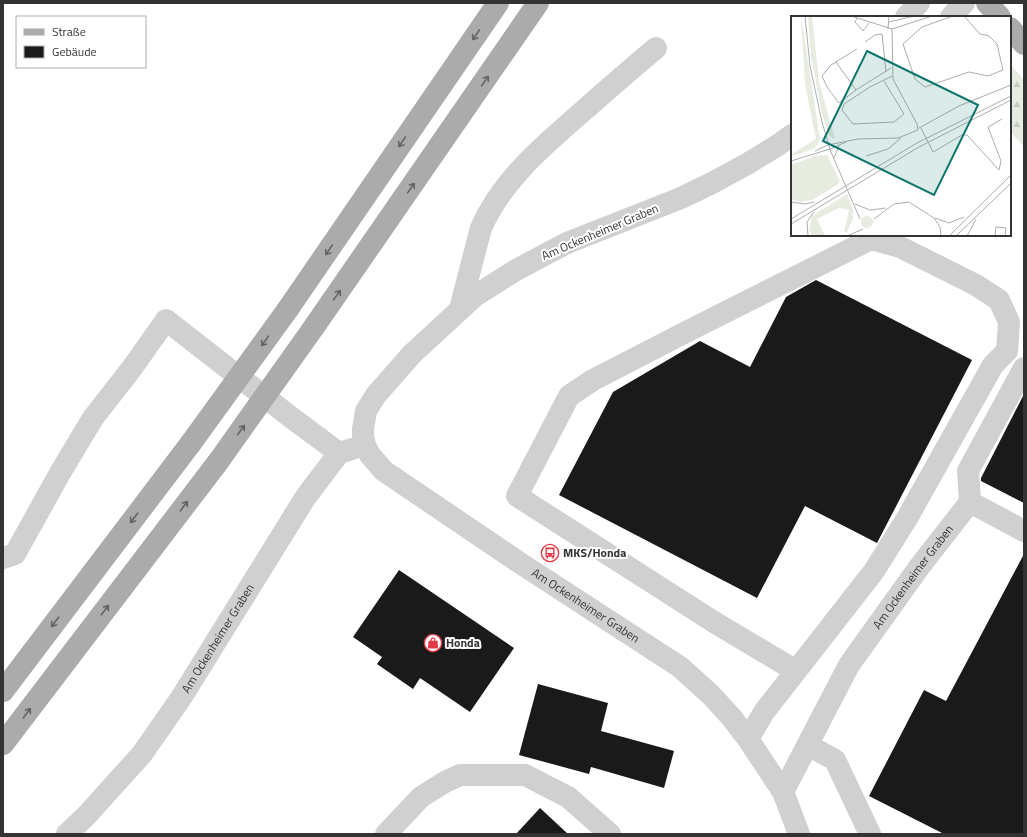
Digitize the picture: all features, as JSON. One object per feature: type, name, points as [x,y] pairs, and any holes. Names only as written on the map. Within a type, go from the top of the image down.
[{"type":"main road","points":[[3,691],[191,442],[288,309],[498,3]]},
{"type":"main road","points":[[3,744],[218,462],[314,327],[538,3]]},
{"type":"main road","points":[[987,3],[999,16]]},
{"type":"main road","points":[[1011,29],[1024,44]]},
{"type":"street","points":[[894,16],[898,3]]},
{"type":"street","points":[[907,16],[919,3]]},
{"type":"street","points":[[952,16],[964,3]]},
{"type":"street","points":[[460,309],[481,228],[486,216],[514,175],[548,141],[656,48]]},
{"type":"street","name":"Am Ockenheimer Graben","points":[[791,136],[747,164],[706,186],[681,198],[567,243],[516,270],[475,296],[412,354],[371,402],[366,411],[363,424],[363,437],[370,455],[384,471],[520,563],[680,667],[711,695],[732,718],[748,739],[783,792],[799,834]]},
{"type":"street","points":[[748,739],[764,712],[796,671],[874,571],[906,520],[993,364],[1007,351],[1009,322],[999,300],[976,285],[900,247],[871,239],[660,345],[593,380],[569,396],[517,496],[714,622],[796,671]]},
{"type":"street","points":[[3,558],[15,554],[60,473],[93,418],[132,368],[166,320],[339,453],[365,445]]},
{"type":"street","points":[[1024,368],[968,471],[970,502],[1024,531]]},
{"type":"street","name":"Am Ockenheimer Graben","points":[[67,834],[86,816],[142,754],[181,698],[305,498],[339,453]]},
{"type":"street","name":"Am Ockenheimer Graben","points":[[783,792],[850,665],[920,566],[970,502]]},
{"type":"street","points":[[808,745],[835,760],[866,833]]},
{"type":"street","points":[[386,834],[421,797],[445,782],[460,775],[525,775],[568,797],[610,834]]},
{"type":"green space","points":[[1011,65],[1024,80],[1024,147],[1011,132]]},
{"type":"building","points":[[816,280],[972,360],[877,543],[805,506],[757,598],[559,495],[613,392],[700,341],[750,367],[786,297]]},
{"type":"building","points":[[1024,394],[1024,503],[981,481],[981,478]]},
{"type":"building","points":[[1024,554],[1024,834],[944,834],[869,796],[924,690],[946,701]]},
{"type":"building","name":"Honda","points":[[399,570],[514,648],[470,712],[420,678],[413,689],[377,664],[382,657],[353,637]]},
{"type":"building","points":[[538,684],[608,703],[601,731],[674,751],[664,788],[591,767],[589,774],[519,755]]},
{"type":"building","points":[[540,808],[568,834],[516,834]]},
{"type":"place","name":"MKS/Honda","points":[[550,553]]},
{"type":"place","name":"Honda","points":[[433,643]]}]
